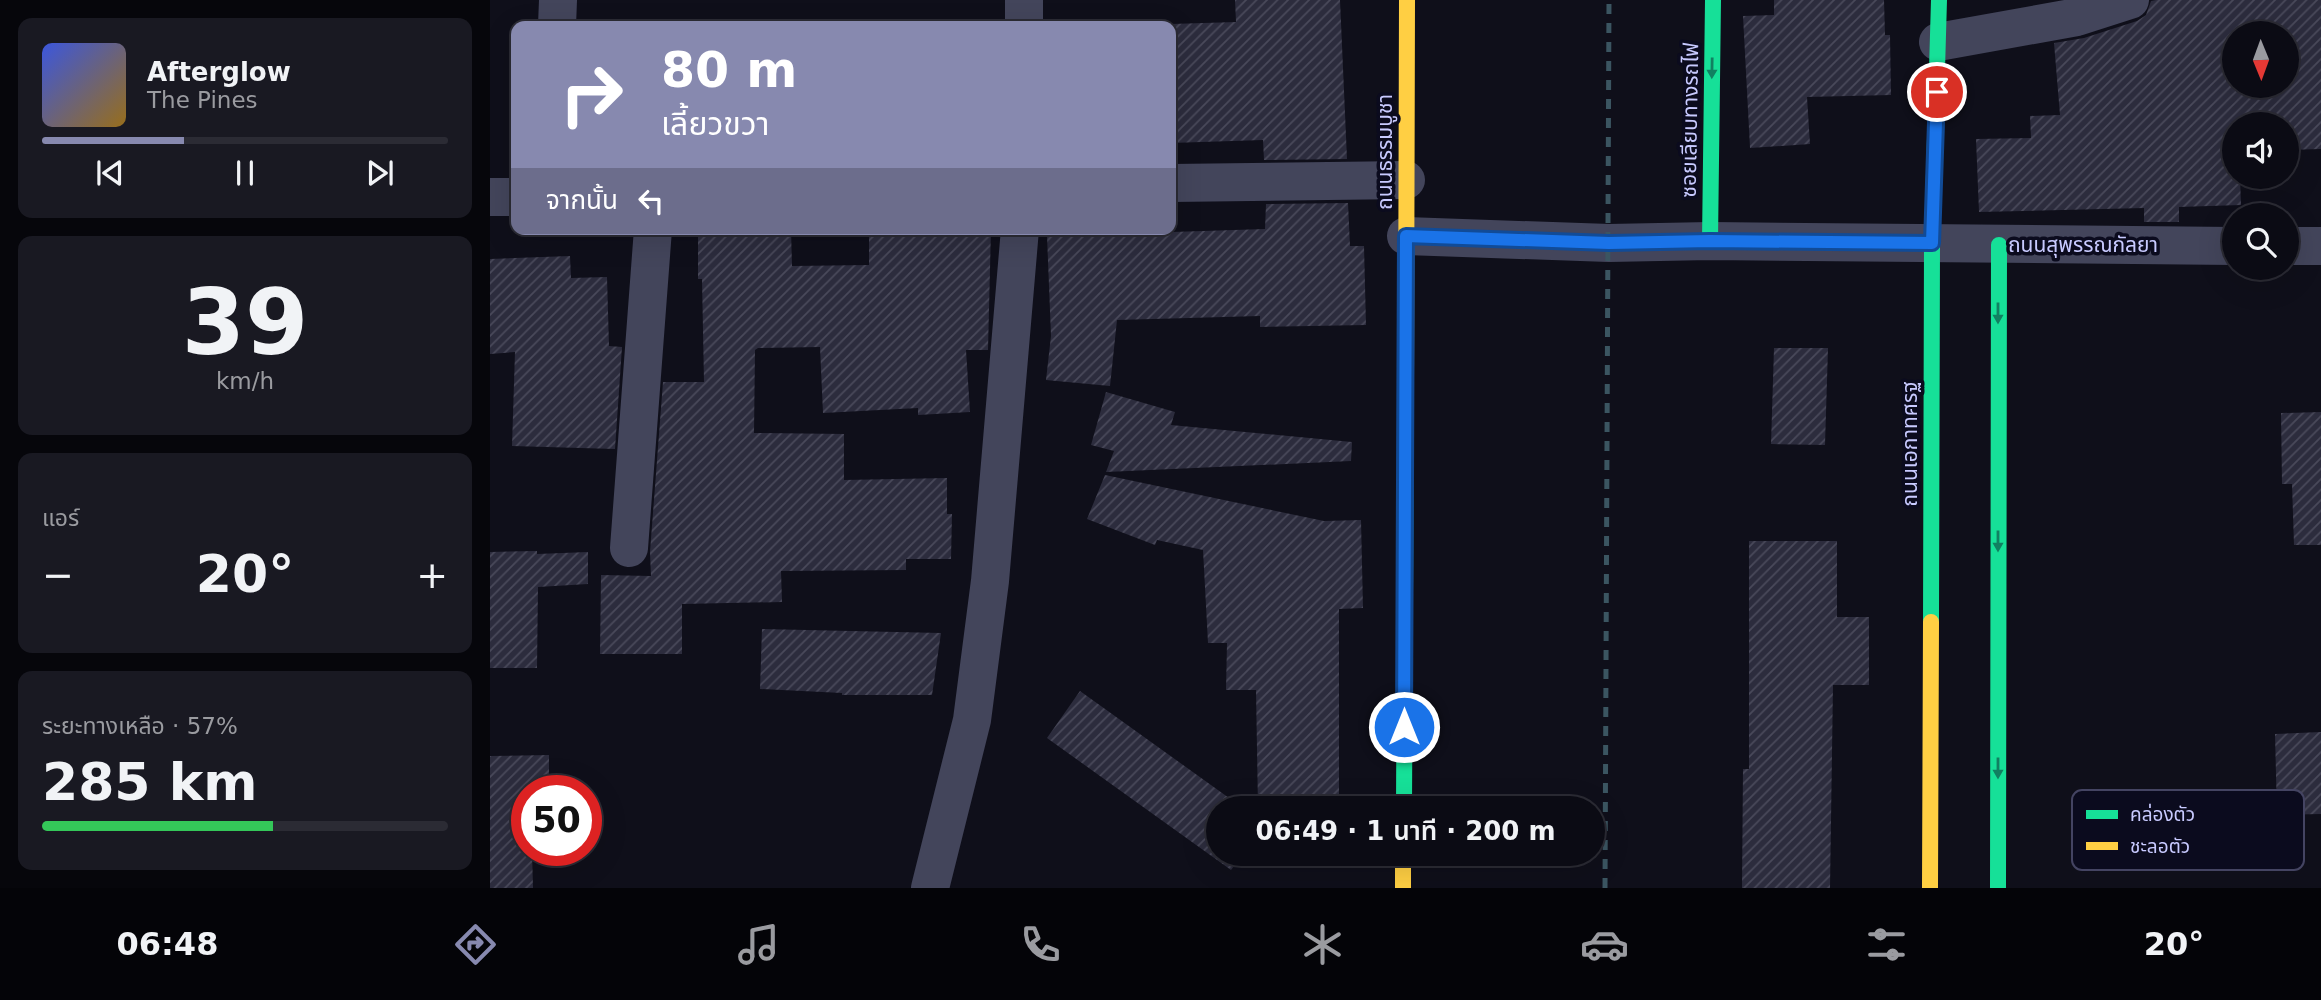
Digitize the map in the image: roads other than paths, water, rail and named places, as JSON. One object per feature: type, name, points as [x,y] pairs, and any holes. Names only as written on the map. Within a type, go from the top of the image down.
[{"type":"main road","name":"ถนนธรรมบูชา","points":[[1404,796],[1407,0]]},
{"type":"main road","name":"ซอยเลียบทางรถไฟ","points":[[1710,241],[1713,0]]},
{"type":"main road","name":"ถนนเอกาทศรฐ","points":[[1930,888],[1932,243],[1939,0]]},
{"type":"main road","points":[[1998,245],[1998,888]]},
{"type":"main road","points":[[1403,888],[1404,866]]},
{"type":"street","points":[[557,21],[558,0]]},
{"type":"street","points":[[1024,0],[1024,21]]},
{"type":"street","points":[[1938,42],[2077,17],[2130,0]]},
{"type":"street","points":[[1176,183],[1406,180]]},
{"type":"street","points":[[490,197],[511,197]]},
{"type":"street","points":[[629,548],[653,235]]},
{"type":"street","points":[[930,888],[972,720],[990,581],[1019,235]]},
{"type":"street","name":"ถนนสุพรรณกัลยา","points":[[1406,236],[1609,243],[1710,241],[2222,246]]},
{"type":"street","points":[[2299,246],[2321,246]]},
{"type":"railway","points":[[1605,888],[1609,0]]}]
